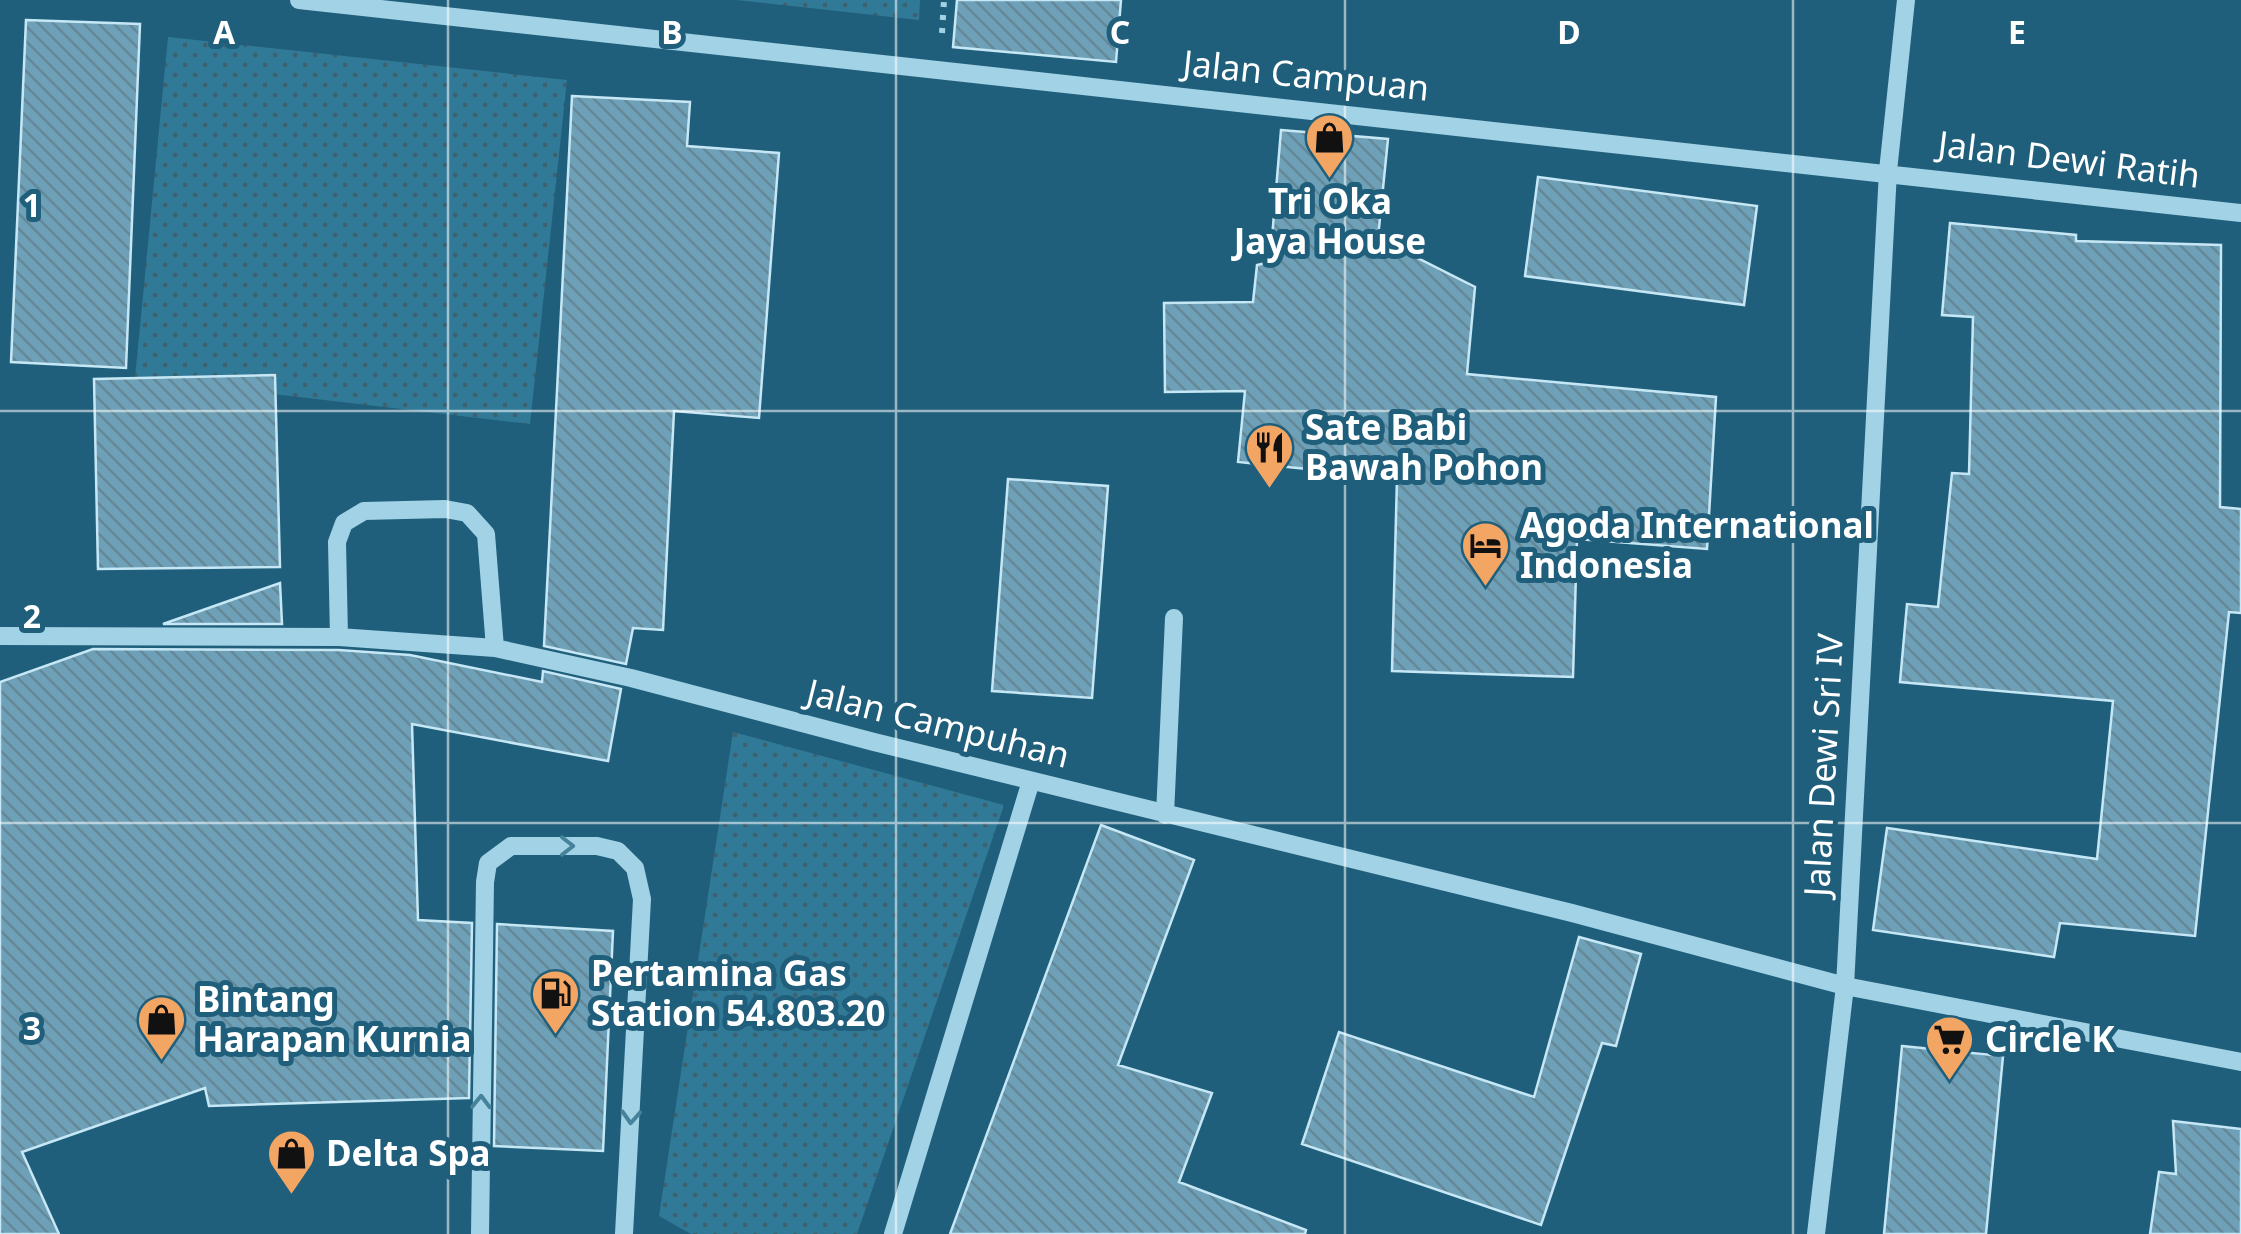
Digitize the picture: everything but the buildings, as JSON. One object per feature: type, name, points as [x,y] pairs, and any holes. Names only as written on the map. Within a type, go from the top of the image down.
[{"type":"street","name":"Jalan Campuan","points":[[299,0],[1888,171]]},
{"type":"street","name":"Jalan Dewi Sri IV","points":[[1816,1234],[1845,986],[1888,171],[1906,0]]},
{"type":"street","name":"Jalan Dewi Ratih","points":[[1888,171],[2241,213]]},
{"type":"street","points":[[338,638],[338,542],[344,522],[364,511],[445,508],[468,513],[486,534],[495,648]]},
{"type":"street","points":[[1165,815],[1174,618]]},
{"type":"street","name":"Jalan Campuhan","points":[[0,636],[338,638],[495,648],[630,678],[1165,815],[1572,913],[1845,986],[2241,1062]]},
{"type":"street","points":[[893,1234],[1032,781]]},
{"type":"street","points":[[480,1234],[485,882],[488,863],[511,846],[597,846],[618,851],[635,868],[642,898],[624,1234]]},
{"type":"shaded area","points":[[736,0],[920,0],[919,20]]},
{"type":"shaded area","points":[[168,37],[567,80],[530,424],[135,378]]},
{"type":"shaded area","points":[[733,732],[1004,805],[857,1234],[691,1234],[659,1216]]},
{"type":"place","name":"Tri Oka Jaya House","points":[[1330,180]]},
{"type":"place","name":"Sate Babi Bawah Pohon","points":[[1270,490]]},
{"type":"place","name":"Agoda International Indonesia","points":[[1485,588]]},
{"type":"place","name":"Pertamina Gas Station 54.803.20","points":[[556,1036]]},
{"type":"place","name":"Bintang Harapan Kurnia","points":[[162,1062]]},
{"type":"place","name":"Circle K","points":[[1950,1082]]},
{"type":"place","name":"Delta Spa","points":[[291,1196]]}]
